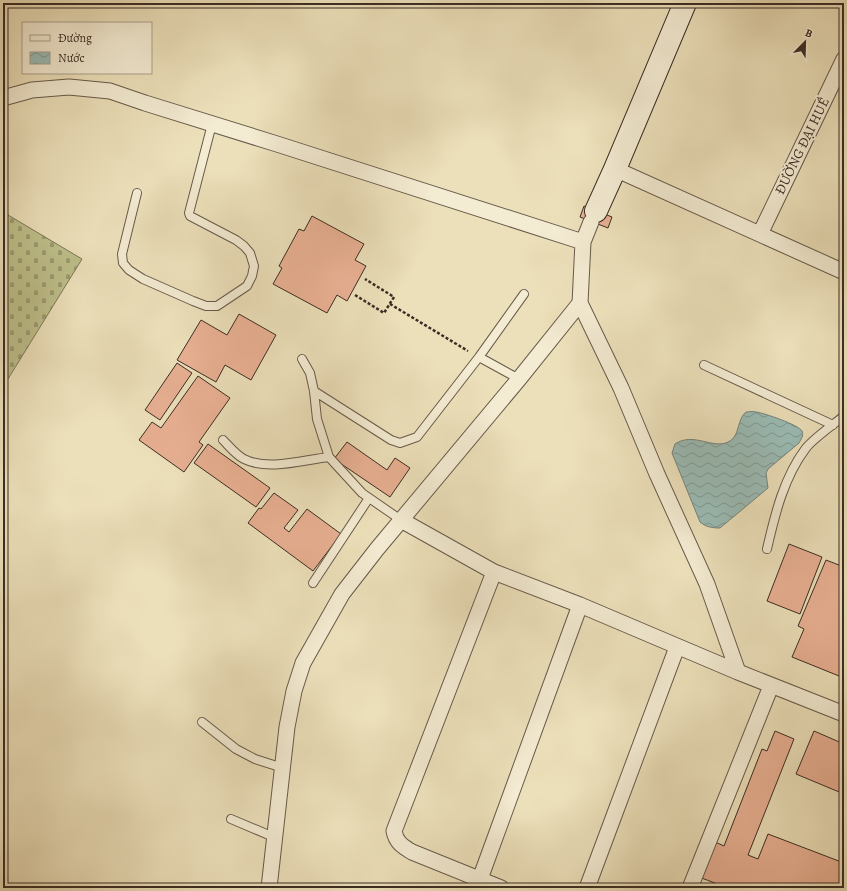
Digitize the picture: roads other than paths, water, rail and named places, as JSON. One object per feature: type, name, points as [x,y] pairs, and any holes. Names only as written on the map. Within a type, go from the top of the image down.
[{"type":"street","points":[[685,3],[616,169],[583,242],[580,303],[621,388],[657,474],[707,584],[738,672]]},
{"type":"street","name":"ĐƯỜNG ĐẠI HUỀ","points":[[760,234],[844,59]]},
{"type":"street","points":[[3,98],[32,90],[61,88],[110,91],[583,242]]},
{"type":"street","points":[[616,169],[844,272]]},
{"type":"street","points":[[269,888],[276,838],[287,727],[294,691],[303,663],[342,594],[376,549],[580,303]]},
{"type":"street","points":[[401,520],[494,572],[580,605],[771,686],[844,714]]},
{"type":"street","points":[[494,572],[394,831],[396,839],[402,846],[412,852],[501,888]]},
{"type":"street","points":[[480,879],[580,605]]},
{"type":"street","points":[[587,888],[677,647]]},
{"type":"street","points":[[690,888],[771,686]]},
{"type":"lane","points":[[137,193],[122,254],[123,263],[129,270],[143,279],[206,306],[217,306],[247,286],[252,276],[254,266],[250,253],[236,240],[190,216],[189,213],[212,124]]},
{"type":"lane","points":[[314,391],[391,440],[400,443],[417,438],[479,357],[524,294]]},
{"type":"lane","points":[[479,357],[519,378]]},
{"type":"lane","points":[[302,359],[310,373],[314,391],[317,419],[329,458],[362,493],[401,520]]},
{"type":"lane","points":[[704,365],[833,425]]},
{"type":"lane","points":[[766,549],[776,512],[790,475],[807,447],[844,416]]},
{"type":"lane","points":[[223,440],[243,458],[260,464],[287,463],[329,458]]},
{"type":"lane","points":[[313,583],[369,498]]},
{"type":"lane","points":[[202,722],[236,749],[255,759],[283,768]]},
{"type":"lane","points":[[231,819],[276,838]]},
{"type":"water","points":[[746,412],[760,413],[795,426],[802,431],[802,437],[799,443],[768,469],[766,473],[768,488],[720,528],[707,526],[700,522],[672,453],[675,444],[689,439],[717,444],[730,441],[735,435],[741,419]]}]
